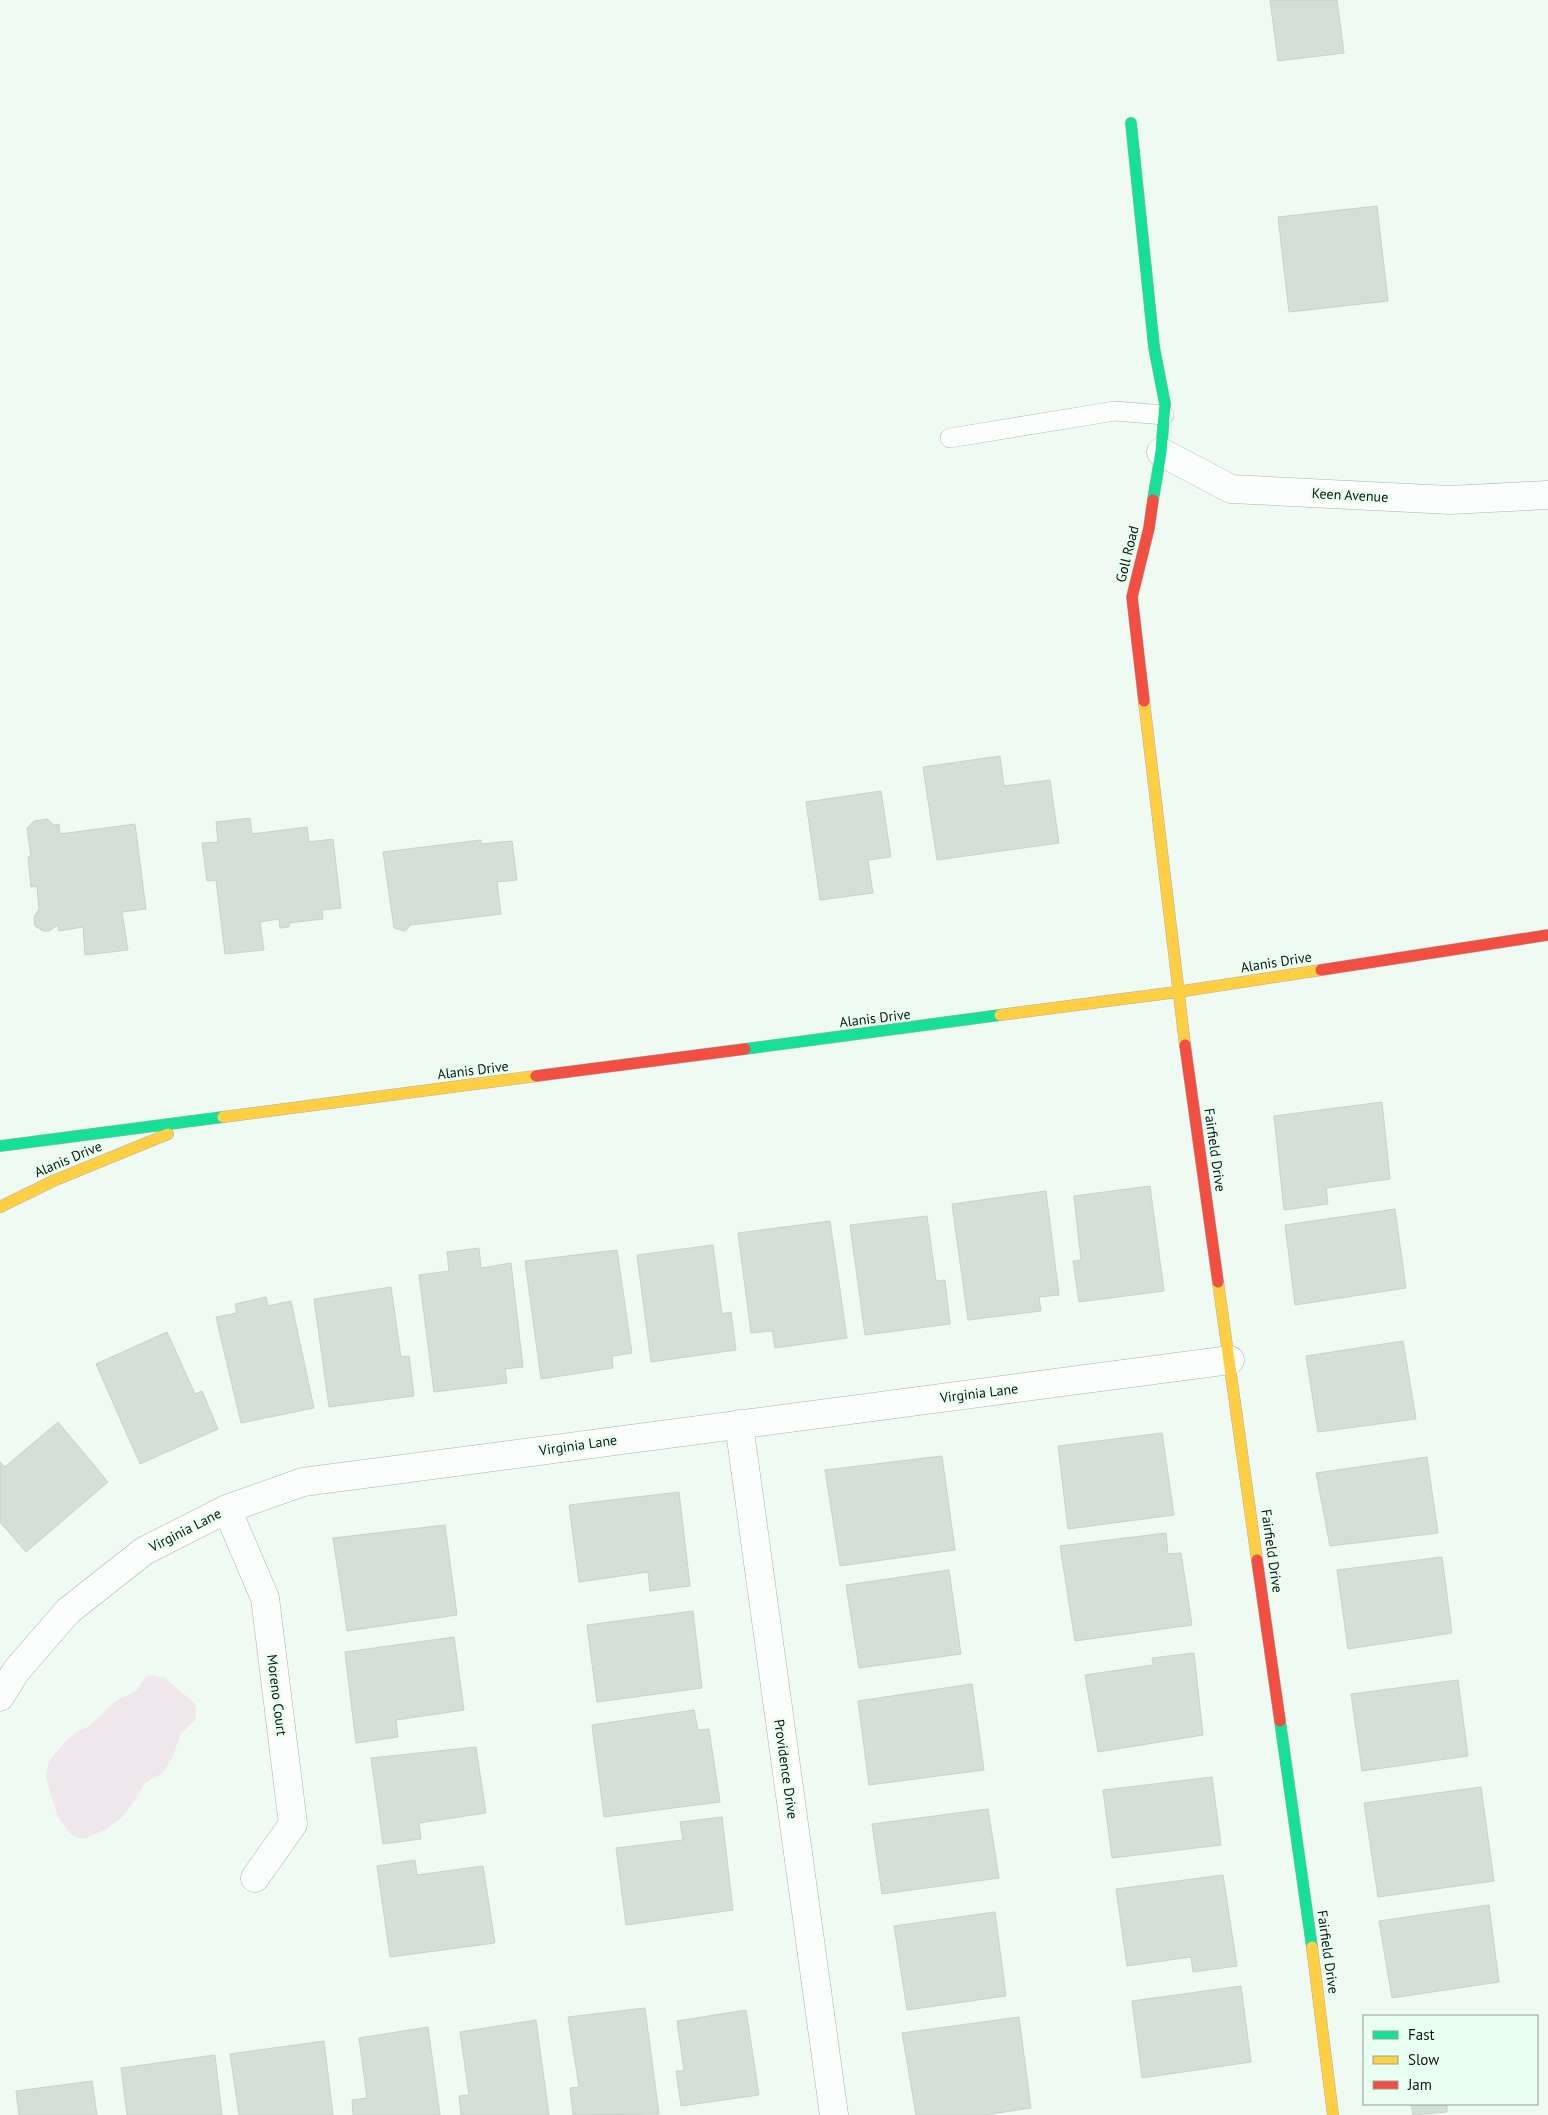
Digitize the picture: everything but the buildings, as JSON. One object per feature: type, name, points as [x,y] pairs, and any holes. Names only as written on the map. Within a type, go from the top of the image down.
[{"type":"street","name":"Goll Road","points":[[1131,122],[1154,348],[1165,404],[1161,452],[1149,528],[1132,598],[1177,992]]},
{"type":"street","name":"Keen Avenue","points":[[1161,452],[1231,489],[1450,500],[1548,495]]},
{"type":"street","name":"Alanis Drive","points":[[0,1146],[1177,992],[1548,936]]},
{"type":"street","name":"Fairfield Drive","points":[[1177,992],[1319,1997],[1333,2115]]},
{"type":"street","name":"Alanis Drive","points":[[0,1206],[53,1181],[204,1120]]},
{"type":"street","name":"Virginia Lane","points":[[0,1697],[8,1664],[68,1611],[144,1551],[226,1508],[303,1482],[1230,1360]]},
{"type":"street","name":"Providence Drive","points":[[739,1424],[834,2115]]},
{"type":"street","name":"Moreno Court","points":[[226,1508],[265,1598],[293,1824],[255,1878]]},
{"type":"lane","points":[[950,438],[1115,411],[1164,415]]},
{"type":"shaded area","points":[[149,1675],[165,1678],[193,1702],[196,1708],[195,1720],[181,1733],[172,1758],[163,1773],[145,1783],[134,1802],[120,1819],[103,1831],[85,1838],[78,1838],[72,1835],[59,1819],[46,1775],[48,1765],[67,1740],[78,1731],[88,1727],[116,1701],[136,1691]]},
{"type":"traffic: fast","points":[[1131,123],[1154,347],[1165,404],[1161,452],[1153,500]]},
{"type":"traffic: fast","points":[[745,1049],[1000,1015]]},
{"type":"traffic: fast","points":[[0,1146],[223,1117]]},
{"type":"traffic: fast","points":[[1280,1721],[1312,1947]]},
{"type":"traffic: slow","points":[[1144,701],[1185,1045]]},
{"type":"traffic: slow","points":[[1000,1015],[1177,992],[1321,970]]},
{"type":"traffic: slow","points":[[223,1117],[536,1076]]},
{"type":"traffic: slow","points":[[0,1207],[53,1181],[168,1134]]},
{"type":"traffic: slow","points":[[1218,1282],[1257,1560]]},
{"type":"traffic: slow","points":[[1312,1947],[1333,2115]]},
{"type":"traffic: jam","points":[[1144,701],[1132,597],[1149,528],[1153,500]]},
{"type":"traffic: jam","points":[[1321,970],[1548,935]]},
{"type":"traffic: jam","points":[[1185,1045],[1218,1282]]},
{"type":"traffic: jam","points":[[536,1076],[745,1049]]},
{"type":"traffic: jam","points":[[1257,1560],[1280,1721]]}]
